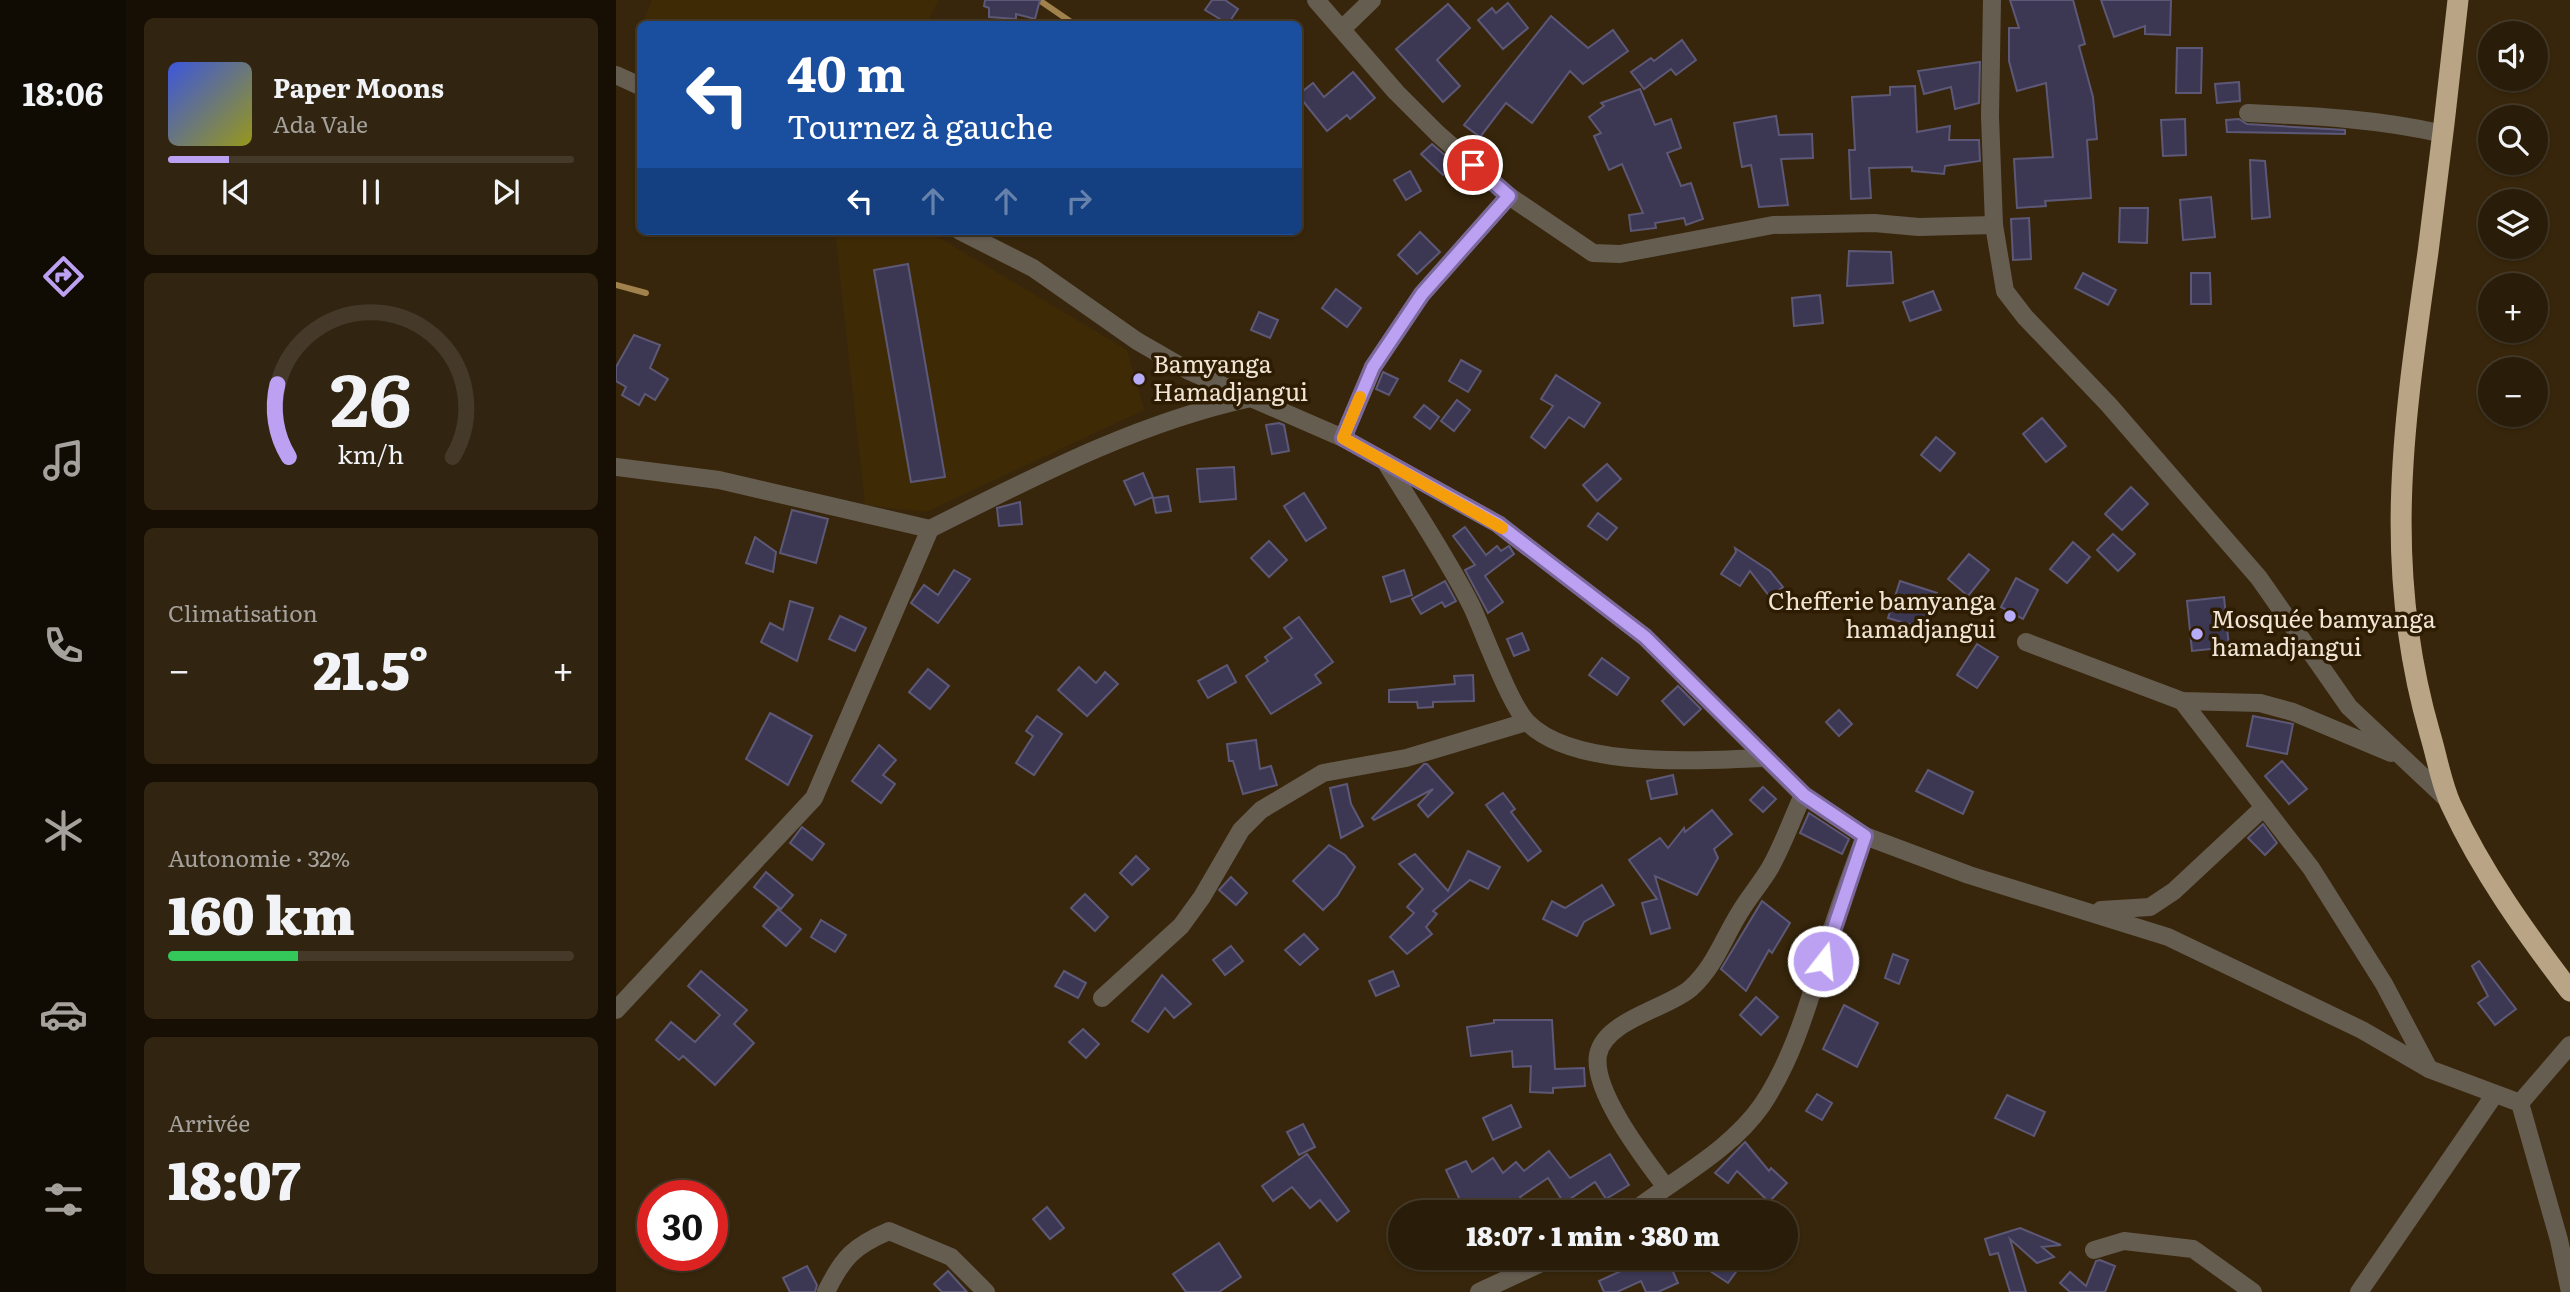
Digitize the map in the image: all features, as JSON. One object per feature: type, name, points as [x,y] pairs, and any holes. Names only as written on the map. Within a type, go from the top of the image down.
[{"type":"highway","points":[[2458,0],[2444,134],[2404,421],[2400,527],[2404,614],[2425,715],[2450,802],[2494,887],[2570,991]]},
{"type":"street","points":[[1316,0],[1396,92],[1509,196],[1593,253],[1620,254],[1773,225],[1994,225]]},
{"type":"street","points":[[1342,29],[1372,0]]},
{"type":"street","points":[[1993,0],[1990,116],[1994,225],[2005,291],[2025,317],[2187,492],[2259,578],[2349,707],[2450,802]]},
{"type":"street","points":[[616,75],[637,85]]},
{"type":"street","points":[[2248,113],[2347,117],[2396,123],[2444,134]]},
{"type":"street","points":[[1343,438],[1373,367],[1422,294],[1509,196]]},
{"type":"street","points":[[968,235],[1033,268],[1137,341],[1189,371],[1343,438],[1498,524],[1645,637],[1804,795],[1865,836],[1969,875],[2090,910],[2168,937],[2362,1030],[2429,1069],[2520,1103]]},
{"type":"street","points":[[616,467],[719,480],[930,529],[1105,443],[1195,410],[1251,398]]},
{"type":"street","points":[[1384,459],[1470,604],[1526,722],[1556,741],[1604,755],[1672,760],[1764,758]]},
{"type":"street","points":[[616,1010],[814,798],[930,529]]},
{"type":"street","points":[[2026,642],[2182,701],[2260,703],[2293,712],[2401,758]]},
{"type":"street","points":[[2182,701],[2318,880],[2384,984],[2429,1069]]},
{"type":"street","points":[[1102,998],[1181,926],[1202,897],[1241,830],[1261,810],[1323,774],[1406,758],[1526,722]]},
{"type":"street","points":[[1665,1186],[1622,1127],[1602,1082],[1598,1054],[1609,1035],[1646,1011],[1689,990],[1714,963],[1739,913],[1770,868],[1804,795]]},
{"type":"street","points":[[2090,910],[2150,907],[2174,891],[2264,807]]},
{"type":"street","points":[[1647,1200],[1711,1157],[1761,1106],[1786,1060],[1817,983],[1835,918],[1865,836]]},
{"type":"street","points":[[2520,1103],[2570,1045]]},
{"type":"street","points":[[2360,1292],[2496,1094]]},
{"type":"street","points":[[2520,1103],[2559,1240],[2570,1292]]},
{"type":"street","points":[[827,1292],[839,1267],[859,1244],[889,1231],[951,1257],[986,1292]]},
{"type":"street","points":[[2094,1250],[2124,1241],[2193,1249],[2253,1292]]},
{"type":"street","points":[[1479,1292],[1526,1270]]},
{"type":"shaded area","points":[[652,0],[939,0],[928,21],[644,21]]},
{"type":"shaded area","points":[[835,235],[935,235],[1127,350],[1144,410],[926,512],[865,505]]},
{"type":"building","points":[[985,0],[1040,0],[1035,19],[1016,14],[1016,19],[989,17],[989,8],[984,6]]},
{"type":"building","points":[[1212,0],[1225,0],[1238,9],[1230,21],[1223,21],[1205,10]]},
{"type":"building","points":[[2010,0],[2073,0],[2085,44],[2079,46],[2093,97],[2097,139],[2087,140],[2091,198],[2045,201],[2046,206],[2017,208],[2014,159],[2053,157],[2046,83],[2017,91],[2009,61],[2009,28],[2019,28]]},
{"type":"building","points":[[2101,0],[2171,0],[2170,35],[2145,34],[2145,26],[2114,37]]},
{"type":"building","points":[[1508,3],[1528,28],[1503,49],[1478,20],[1492,8],[1496,13]]},
{"type":"building","points":[[1448,4],[1470,28],[1437,60],[1460,86],[1443,102],[1396,49]]},
{"type":"building","points":[[1551,16],[1588,48],[1613,30],[1628,51],[1583,84],[1570,71],[1532,123],[1506,103],[1480,137],[1464,125]]},
{"type":"building","points":[[1682,40],[1696,60],[1676,75],[1671,69],[1644,89],[1631,72],[1651,58],[1654,61]]},
{"type":"building","points":[[2177,48],[2202,48],[2201,93],[2176,93]]},
{"type":"building","points":[[1980,62],[1979,103],[1955,109],[1951,87],[1924,94],[1918,71]]},
{"type":"building","points":[[1353,72],[1375,98],[1350,119],[1347,115],[1327,131],[1302,100],[1302,92],[1313,83],[1324,97]]},
{"type":"building","points":[[2239,82],[2240,101],[2217,103],[2215,84]]},
{"type":"building","points":[[1915,86],[1917,132],[1950,126],[1949,140],[1979,140],[1980,161],[1945,166],[1944,174],[1912,171],[1912,167],[1869,168],[1871,198],[1851,199],[1849,150],[1855,150],[1852,97],[1890,95],[1890,87]]},
{"type":"building","points":[[1640,89],[1655,125],[1671,119],[1681,148],[1667,153],[1681,186],[1691,183],[1703,219],[1686,225],[1684,218],[1655,223],[1656,228],[1631,231],[1629,215],[1643,213],[1622,164],[1609,170],[1594,136],[1601,133],[1589,117],[1604,106],[1601,103]]},
{"type":"building","points":[[1776,116],[1779,135],[1812,134],[1813,158],[1781,159],[1788,205],[1759,207],[1751,165],[1742,167],[1734,123]]},
{"type":"building","points":[[2185,119],[2186,155],[2163,156],[2161,120]]},
{"type":"building","points":[[2239,119],[2247,124],[2345,130],[2345,134],[2227,132],[2226,120]]},
{"type":"building","points":[[1432,144],[1454,163],[1443,175],[1421,154]]},
{"type":"building","points":[[2250,160],[2265,161],[2270,217],[2252,219]]},
{"type":"building","points":[[1410,171],[1421,191],[1406,200],[1394,180]]},
{"type":"building","points":[[2211,197],[2215,237],[2183,240],[2180,200]]},
{"type":"building","points":[[2120,208],[2148,208],[2147,243],[2119,242]]},
{"type":"building","points":[[2029,218],[2031,259],[2013,260],[2011,219]]},
{"type":"building","points":[[1420,232],[1440,252],[1417,274],[1398,255]]},
{"type":"building","points":[[1849,251],[1891,252],[1893,283],[1847,286]]},
{"type":"building","points":[[908,264],[945,477],[911,482],[874,270]]},
{"type":"building","points":[[2083,273],[2116,290],[2108,305],[2075,288]]},
{"type":"building","points":[[2191,273],[2210,273],[2211,304],[2191,304]]},
{"type":"building","points":[[1336,289],[1361,308],[1347,327],[1322,308]]},
{"type":"building","points":[[1933,291],[1941,310],[1910,321],[1903,302]]},
{"type":"building","points":[[1820,295],[1823,323],[1794,326],[1792,298]]},
{"type":"building","points":[[1259,312],[1278,320],[1270,338],[1251,330]]},
{"type":"building","points":[[634,335],[660,345],[650,368],[668,379],[655,400],[645,394],[639,405],[622,395],[626,387],[616,381],[616,367]]},
{"type":"building","points":[[1461,360],[1481,371],[1468,392],[1449,381]]},
{"type":"building","points":[[1383,372],[1398,379],[1389,395],[1376,389]]},
{"type":"building","points":[[1556,375],[1600,403],[1584,427],[1569,417],[1545,448],[1531,437],[1553,406],[1541,399]]},
{"type":"building","points":[[1457,400],[1470,410],[1454,431],[1441,421]]},
{"type":"building","points":[[1424,405],[1439,417],[1430,429],[1414,417]]},
{"type":"building","points":[[2042,418],[2066,446],[2046,462],[2023,434]]},
{"type":"building","points":[[1266,425],[1284,425],[1289,451],[1272,454]]},
{"type":"building","points":[[1936,437],[1955,453],[1940,471],[1921,455]]},
{"type":"building","points":[[1607,464],[1621,479],[1597,501],[1583,485]]},
{"type":"building","points":[[1234,467],[1236,499],[1200,502],[1197,469]]},
{"type":"building","points":[[1143,473],[1153,497],[1135,505],[1124,481]]},
{"type":"building","points":[[2131,487],[2148,504],[2122,530],[2105,514]]},
{"type":"building","points":[[1304,493],[1326,528],[1306,541],[1284,506]]},
{"type":"building","points":[[1168,496],[1171,511],[1156,513],[1153,498]]},
{"type":"building","points":[[1020,502],[1022,524],[999,526],[997,508]]},
{"type":"building","points":[[792,510],[828,519],[816,563],[780,553]]},
{"type":"building","points":[[1598,513],[1617,528],[1607,540],[1588,526]]},
{"type":"building","points":[[1465,527],[1486,555],[1497,546],[1501,551],[1509,546],[1514,554],[1485,576],[1503,602],[1488,613],[1465,570],[1475,565],[1453,536]]},
{"type":"building","points":[[2113,534],[2135,554],[2118,571],[2097,550]]},
{"type":"building","points":[[755,537],[776,552],[773,572],[746,563]]},
{"type":"building","points":[[1269,541],[1287,560],[1269,577],[1251,558]]},
{"type":"building","points":[[2073,542],[2090,557],[2067,583],[2050,569]]},
{"type":"building","points":[[1735,548],[1770,571],[1783,587],[1770,597],[1750,571],[1740,586],[1721,574],[1736,552]]},
{"type":"building","points":[[1969,554],[1989,570],[1968,596],[1948,579]]},
{"type":"building","points":[[954,570],[970,579],[938,623],[911,603],[924,585],[938,595]]},
{"type":"building","points":[[1404,570],[1412,595],[1391,602],[1383,577]]},
{"type":"building","points":[[2016,578],[2038,590],[2023,619],[2001,607]]},
{"type":"building","points":[[1445,581],[1456,601],[1445,607],[1442,602],[1421,614],[1412,599]]},
{"type":"building","points":[[1900,581],[1937,593],[1926,629],[1888,618]]},
{"type":"building","points":[[2224,597],[2229,647],[2192,651],[2187,601]]},
{"type":"building","points":[[790,601],[813,608],[797,661],[761,642],[770,623],[783,630]]},
{"type":"building","points":[[840,616],[866,628],[855,651],[829,639]]},
{"type":"building","points":[[1299,617],[1333,662],[1315,675],[1321,683],[1271,714],[1246,676],[1268,661],[1265,657],[1292,638],[1284,628]]},
{"type":"building","points":[[1522,633],[1529,650],[1514,656],[1507,639]]},
{"type":"building","points":[[1977,644],[1998,657],[1977,688],[1957,675]]},
{"type":"building","points":[[1602,658],[1629,678],[1617,695],[1589,675]]},
{"type":"building","points":[[1227,665],[1236,682],[1208,698],[1198,681]]},
{"type":"building","points":[[1079,667],[1096,683],[1105,672],[1118,684],[1087,716],[1058,690]]},
{"type":"building","points":[[928,669],[949,686],[930,709],[909,692]]},
{"type":"building","points":[[1473,675],[1474,701],[1433,702],[1433,707],[1418,708],[1417,702],[1389,702],[1389,690],[1455,684],[1454,676]]},
{"type":"building","points":[[1678,686],[1701,709],[1684,725],[1662,701]]},
{"type":"building","points":[[1839,710],[1852,724],[1839,736],[1826,722]]},
{"type":"building","points":[[770,713],[812,736],[788,785],[746,759]]},
{"type":"building","points":[[1037,716],[1062,734],[1034,775],[1016,763],[1033,736],[1026,731]]},
{"type":"building","points":[[2253,716],[2293,724],[2287,754],[2247,746]]},
{"type":"building","points":[[1256,740],[1260,769],[1271,766],[1277,785],[1243,794],[1233,761],[1229,761],[1227,744]]},
{"type":"building","points":[[879,745],[896,760],[883,775],[895,784],[881,803],[852,781]]},
{"type":"building","points":[[2282,761],[2307,789],[2289,804],[2265,776]]},
{"type":"building","points":[[1424,764],[1427,764],[1453,793],[1428,817],[1418,805],[1433,789],[1374,820],[1372,818]]},
{"type":"building","points":[[1928,770],[1973,792],[1963,814],[1916,791]]},
{"type":"building","points":[[1673,775],[1677,794],[1651,799],[1647,781]]},
{"type":"building","points":[[1347,784],[1351,804],[1363,826],[1341,838],[1330,788]]},
{"type":"building","points":[[1763,787],[1776,799],[1763,812],[1750,800]]},
{"type":"building","points":[[1503,793],[1515,809],[1511,812],[1541,851],[1528,861],[1486,805]]},
{"type":"building","points":[[1712,810],[1732,834],[1714,849],[1718,858],[1697,895],[1655,876],[1670,928],[1651,934],[1642,903],[1657,899],[1629,860],[1660,838],[1668,848],[1684,828],[1685,832]]},
{"type":"building","points":[[1809,813],[1849,839],[1842,854],[1800,833]]},
{"type":"building","points":[[2263,824],[2277,843],[2265,855],[2248,838]]},
{"type":"building","points":[[802,827],[824,844],[812,860],[790,843]]},
{"type":"building","points":[[1329,845],[1345,855],[1355,867],[1337,896],[1323,910],[1293,881]]},
{"type":"building","points":[[1468,851],[1500,867],[1488,889],[1470,880],[1433,911],[1437,914],[1426,927],[1432,934],[1407,954],[1390,937],[1414,913],[1407,907],[1423,889],[1399,864],[1415,854],[1448,891]]},
{"type":"building","points":[[1136,856],[1149,869],[1132,885],[1120,873]]},
{"type":"building","points":[[766,872],[793,895],[781,909],[754,887]]},
{"type":"building","points":[[1231,877],[1247,893],[1236,905],[1219,890]]},
{"type":"building","points":[[1602,885],[1614,905],[1584,922],[1577,936],[1543,919],[1552,901],[1565,908]]},
{"type":"building","points":[[1085,894],[1108,917],[1095,931],[1071,908]]},
{"type":"building","points":[[1762,901],[1790,923],[1772,953],[1769,950],[1746,991],[1721,969]]},
{"type":"building","points":[[778,909],[801,929],[786,946],[763,926]]},
{"type":"building","points":[[821,920],[846,935],[835,952],[811,937]]},
{"type":"building","points":[[1304,934],[1318,949],[1300,965],[1285,950]]},
{"type":"building","points":[[1231,946],[1243,961],[1225,975],[1213,960]]},
{"type":"building","points":[[1893,954],[1908,960],[1899,984],[1885,978]]},
{"type":"building","points":[[2479,961],[2516,1009],[2495,1025],[2478,1003],[2488,996],[2472,966]]},
{"type":"building","points":[[701,971],[747,1010],[734,1024],[754,1043],[715,1085],[683,1056],[679,1060],[656,1040],[671,1022],[695,1042],[720,1015],[688,986]]},
{"type":"building","points":[[1064,971],[1086,983],[1078,998],[1055,986]]},
{"type":"building","points":[[1393,971],[1399,986],[1376,996],[1369,981]]},
{"type":"building","points":[[1162,975],[1191,1004],[1174,1018],[1165,1008],[1148,1032],[1132,1021]]},
{"type":"building","points":[[1756,997],[1778,1017],[1761,1035],[1740,1015]]},
{"type":"building","points":[[1844,1005],[1878,1023],[1857,1067],[1823,1049]]},
{"type":"building","points":[[1494,1020],[1552,1020],[1555,1069],[1584,1068],[1585,1086],[1553,1088],[1553,1093],[1530,1092],[1531,1066],[1513,1067],[1512,1051],[1471,1056],[1467,1027],[1494,1023]]},
{"type":"building","points":[[1083,1029],[1099,1044],[1086,1058],[1069,1042]]},
{"type":"building","points":[[1817,1094],[1832,1103],[1822,1120],[1806,1111]]},
{"type":"building","points":[[2007,1095],[2045,1112],[2034,1136],[1995,1118]]},
{"type":"building","points":[[1511,1105],[1521,1127],[1493,1140],[1483,1118]]},
{"type":"building","points":[[1303,1124],[1315,1147],[1299,1155],[1287,1132]]},
{"type":"building","points":[[1745,1142],[1769,1171],[1771,1168],[1787,1183],[1771,1200],[1767,1200],[1737,1171],[1728,1183],[1715,1173]]},
{"type":"building","points":[[1549,1151],[1570,1178],[1610,1154],[1629,1185],[1606,1199],[1595,1182],[1568,1200],[1562,1200],[1548,1178],[1520,1197],[1522,1200],[1460,1200],[1446,1170],[1466,1161],[1472,1172],[1493,1158],[1503,1173],[1516,1162],[1524,1171]]},
{"type":"building","points":[[1307,1154],[1349,1211],[1337,1221],[1320,1200],[1310,1208],[1292,1187],[1273,1201],[1262,1186]]},
{"type":"building","points":[[1047,1207],[1064,1228],[1050,1239],[1033,1219]]},
{"type":"building","points":[[2020,1228],[2061,1245],[2042,1247],[2054,1257],[2037,1263],[2010,1239],[2026,1292],[2010,1292],[1998,1253],[1990,1255],[1985,1239]]},
{"type":"building","points":[[1219,1243],[1241,1277],[1219,1292],[1186,1292],[1173,1274]]},
{"type":"building","points":[[2096,1261],[2115,1266],[2105,1292],[2070,1292],[2060,1283],[2070,1272],[2086,1286]]},
{"type":"building","points":[[807,1266],[817,1285],[815,1292],[790,1292],[783,1278]]},
{"type":"building","points":[[1623,1270],[1672,1270],[1678,1283],[1658,1292],[1646,1292],[1641,1281],[1617,1292],[1604,1292],[1599,1281]]},
{"type":"building","points":[[1711,1270],[1737,1270],[1728,1283]]},
{"type":"building","points":[[948,1271],[967,1292],[942,1292],[934,1284]]},
{"type":"waterway","points":[[1039,0],[1070,21]]},
{"type":"waterway","points":[[616,285],[646,293]]},
{"type":"slow traffic","points":[[1360,397],[1343,438],[1502,528]]},
{"type":"place","name":"Bamyanga Hamadjangui","points":[[1139,379]]},
{"type":"place","name":"Chefferie bamyanga hamadjangui","points":[[2010,616]]},
{"type":"place","name":"Mosquée bamyanga hamadjangui","points":[[2197,634]]},
{"type":"route","points":[[1473,165],[1509,196],[1422,294],[1373,367],[1343,438],[1498,524],[1570,582],[1645,637],[1709,704],[1804,795],[1865,836],[1835,918],[1823,961]]}]
